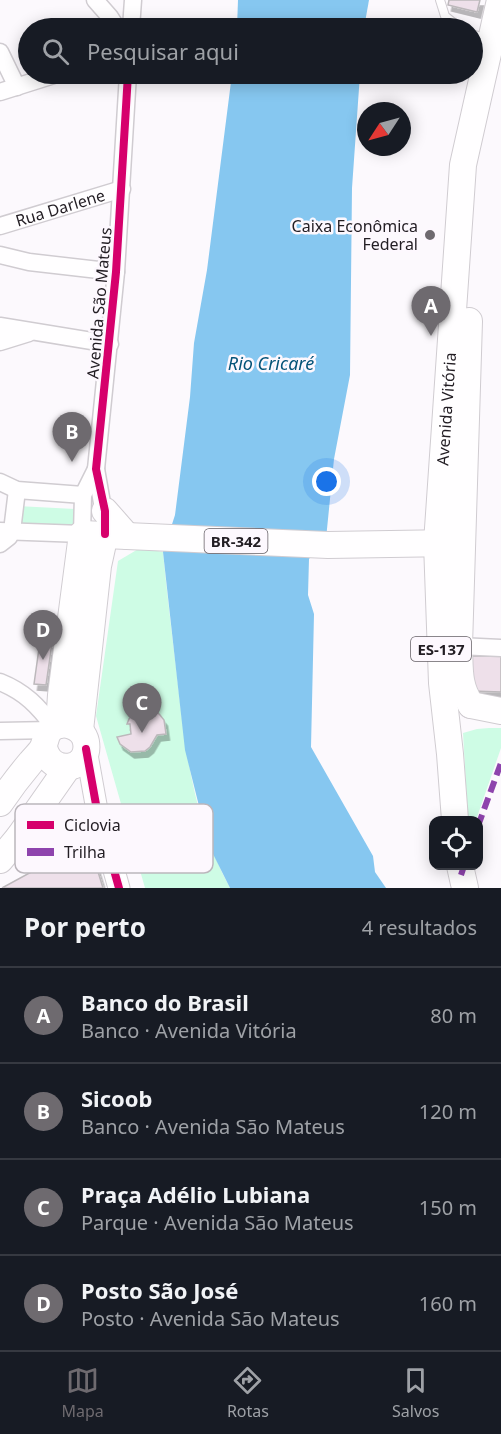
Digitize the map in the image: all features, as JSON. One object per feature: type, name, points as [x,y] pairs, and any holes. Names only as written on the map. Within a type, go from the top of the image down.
[{"type":"main road","name":"Avenida Vitória","points":[[471,705],[460,682],[459,646],[472,232],[475,170],[501,0]]},
{"type":"main road","name":"Avenida Vitória","points":[[455,816],[442,683],[437,543],[463,165],[493,52]]},
{"type":"main road","points":[[34,804],[62,743],[98,566],[113,530]]},
{"type":"main road","name":"BR-342","points":[[113,530],[328,545],[437,543]]},
{"type":"main road","name":"Avenida São Mateus","points":[[62,743],[61,695],[113,530]]},
{"type":"main road","points":[[437,543],[463,543]]},
{"type":"main road","points":[[450,754],[459,723],[467,708],[471,705],[501,711]]},
{"type":"main road","points":[[0,803],[62,743]]},
{"type":"main road","points":[[0,860],[15,842]]},
{"type":"main road","points":[[461,870],[465,888]]},
{"type":"street","points":[[95,0],[111,18]]},
{"type":"street","points":[[132,18],[133,0]]},
{"type":"street","points":[[0,52],[17,87]]},
{"type":"street","points":[[0,92],[26,84]]},
{"type":"street","name":"Avenida São Mateus","points":[[113,530],[83,495],[96,469],[110,344],[127,84]]},
{"type":"street","name":"Rua Darlene","points":[[1,226],[122,189]]},
{"type":"street","points":[[1,226],[1,255],[29,262],[116,272]]},
{"type":"street","points":[[0,326],[110,344]]},
{"type":"street","points":[[0,342],[32,332]]},
{"type":"street","name":"Avenida São Mateus","points":[[96,469],[113,530]]},
{"type":"street","points":[[0,482],[17,490],[83,495]]},
{"type":"street","points":[[17,490],[4,535],[113,530]]},
{"type":"street","points":[[459,646],[501,648]]},
{"type":"street","points":[[0,682],[34,702],[62,743]]},
{"type":"street","points":[[8,731],[62,743]]},
{"type":"street","name":"Avenida São Mateus","points":[[62,743],[94,804]]},
{"type":"street","name":"Avenida São Mateus","points":[[115,873],[119,888]]},
{"type":"lane","points":[[440,0],[448,18]]},
{"type":"green space","points":[[17,506],[75,509],[75,525],[15,524]]},
{"type":"green space","points":[[140,548],[163,552],[184,730],[198,804],[121,804],[96,716],[118,561]]},
{"type":"green space","points":[[501,728],[501,748],[477,816],[468,816],[463,733],[477,729]]},
{"type":"green space","points":[[213,850],[230,888],[145,888],[141,873],[213,873]]},
{"type":"water","points":[[238,0],[369,0],[366,18],[237,18]]},
{"type":"water","name":"Rio Cricaré","points":[[231,84],[359,84],[352,188],[350,375],[334,459],[326,539],[309,559],[308,595],[314,614],[311,747],[373,856],[375,872],[386,888],[230,888],[213,854],[213,804],[198,804],[185,750],[163,552],[175,515],[190,397],[194,343],[207,270]]},
{"type":"building","points":[[449,0],[480,0],[477,12],[448,5]]},
{"type":"building","points":[[41,634],[53,636],[46,685],[34,684]]},
{"type":"building","points":[[472,656],[501,656],[501,692],[472,691]]},
{"type":"building","points":[[144,709],[156,711],[160,715],[164,720],[166,734],[157,735],[145,751],[131,752],[120,744],[117,737],[131,734],[130,724],[127,724],[129,719],[133,714]]},
{"type":"building","points":[[30,873],[98,873],[103,888],[2,888]]},
{"type":"marked path","points":[[482,816],[501,763]]},
{"type":"marked path","points":[[461,875],[463,870]]},
{"type":"cycle path","points":[[105,534],[105,511],[96,469],[116,272],[127,84]]},
{"type":"cycle path","points":[[86,749],[96,804]]},
{"type":"cycle path","points":[[115,873],[119,888]]},
{"type":"place","name":"Caixa Econômica Federal","points":[[430,235]]},
{"type":"place","name":"Banco do Brasil","points":[[431,336]]},
{"type":"place","name":"Sicoob","points":[[72,462]]},
{"type":"place","name":"Posto São José","points":[[43,660]]},
{"type":"place","name":"Praça Adélio Lubiana","points":[[142,733]]}]
